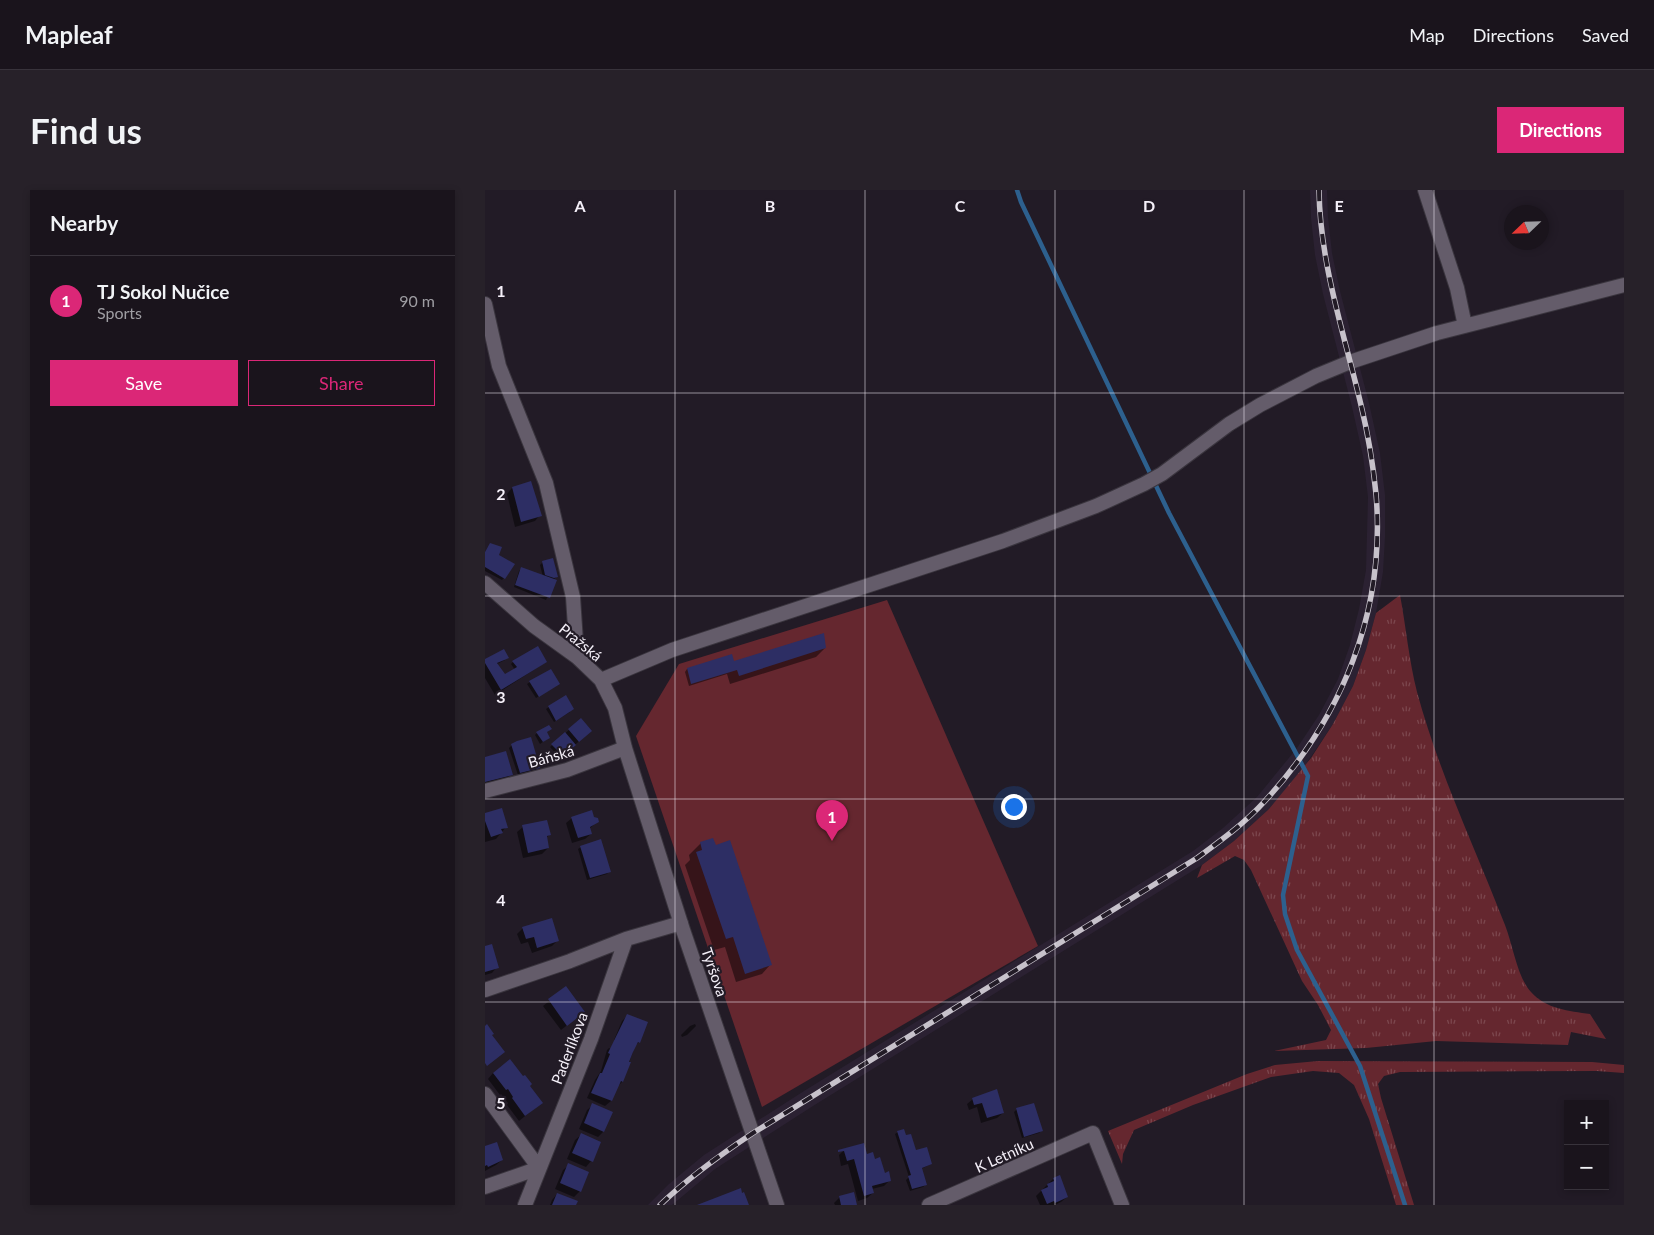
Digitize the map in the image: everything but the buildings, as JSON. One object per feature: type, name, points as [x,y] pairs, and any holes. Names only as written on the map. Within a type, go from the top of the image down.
[{"type":"street","points":[[1425,190],[1457,288],[1465,326]]},
{"type":"street","points":[[601,680],[672,650],[1003,541],[1096,506],[1162,474],[1229,424],[1260,404],[1350,362],[1437,333],[1624,285]]},
{"type":"street","points":[[485,304],[499,366],[546,483],[573,597],[577,658]]},
{"type":"street","name":"Pražská","points":[[485,583],[534,626],[577,658],[601,680],[615,708],[625,748]]},
{"type":"street","name":"Báňská","points":[[485,791],[567,770],[625,748]]},
{"type":"street","name":"Tyršova","points":[[625,748],[681,923],[777,1205]]},
{"type":"street","points":[[485,990],[570,961],[626,939],[681,923]]},
{"type":"street","name":"Paderlíkova","points":[[525,1205],[591,1038],[626,939]]},
{"type":"street","points":[[485,1094],[539,1168],[485,1186]]},
{"type":"street","name":"K Letníku","points":[[929,1205],[953,1200],[1093,1133],[1123,1205]]},
{"type":"shaded area","points":[[1310,190],[1327,190],[1332,253],[1380,453],[1385,495],[1383,572],[1376,613],[1366,650],[1353,686],[1333,724],[1298,776],[1269,809],[1234,841],[1202,865],[813,1106],[715,1169],[672,1205],[648,1205],[669,1184],[704,1155],[804,1091],[1193,851],[1223,828],[1257,797],[1297,748],[1319,715],[1338,679],[1350,645],[1359,609],[1366,570],[1368,497],[1363,456],[1315,255]]},
{"type":"green space","points":[[1400,595],[1414,680],[1426,722],[1447,781],[1508,933],[1522,978],[1526,986],[1537,998],[1551,1006],[1590,1014],[1606,1039],[1571,1032],[1568,1045],[1436,1041],[1366,1048],[1274,1051],[1326,1040],[1331,1030],[1318,1005],[1302,981],[1251,870],[1244,860],[1235,856],[1197,878],[1202,865],[1234,841],[1269,809],[1311,758],[1333,724],[1353,686],[1366,650],[1376,613]]},
{"type":"green space","points":[[887,600],[1038,946],[762,1107],[636,736],[679,664]]},
{"type":"green space","points":[[1318,1061],[1592,1062],[1624,1065],[1624,1073],[1597,1071],[1400,1072],[1384,1076],[1378,1084],[1381,1098],[1414,1205],[1396,1205],[1369,1119],[1354,1085],[1339,1073],[1313,1071],[1271,1077],[1193,1105],[1134,1130],[1123,1154],[1122,1164],[1108,1131],[1247,1074],[1275,1065]]},
{"type":"waterway","points":[[1017,190],[1169,513],[1308,776],[1283,895],[1285,914],[1297,950],[1360,1066],[1405,1205]]},
{"type":"railway","points":[[660,1205],[705,1167],[753,1133],[1197,858],[1257,810],[1292,769],[1316,735],[1336,698],[1353,660],[1366,621],[1374,580],[1377,537],[1376,494],[1370,449],[1328,272],[1320,218],[1319,190]]},
{"type":"place","name":"TJ Sokol Nučice","points":[[832,841]]}]
